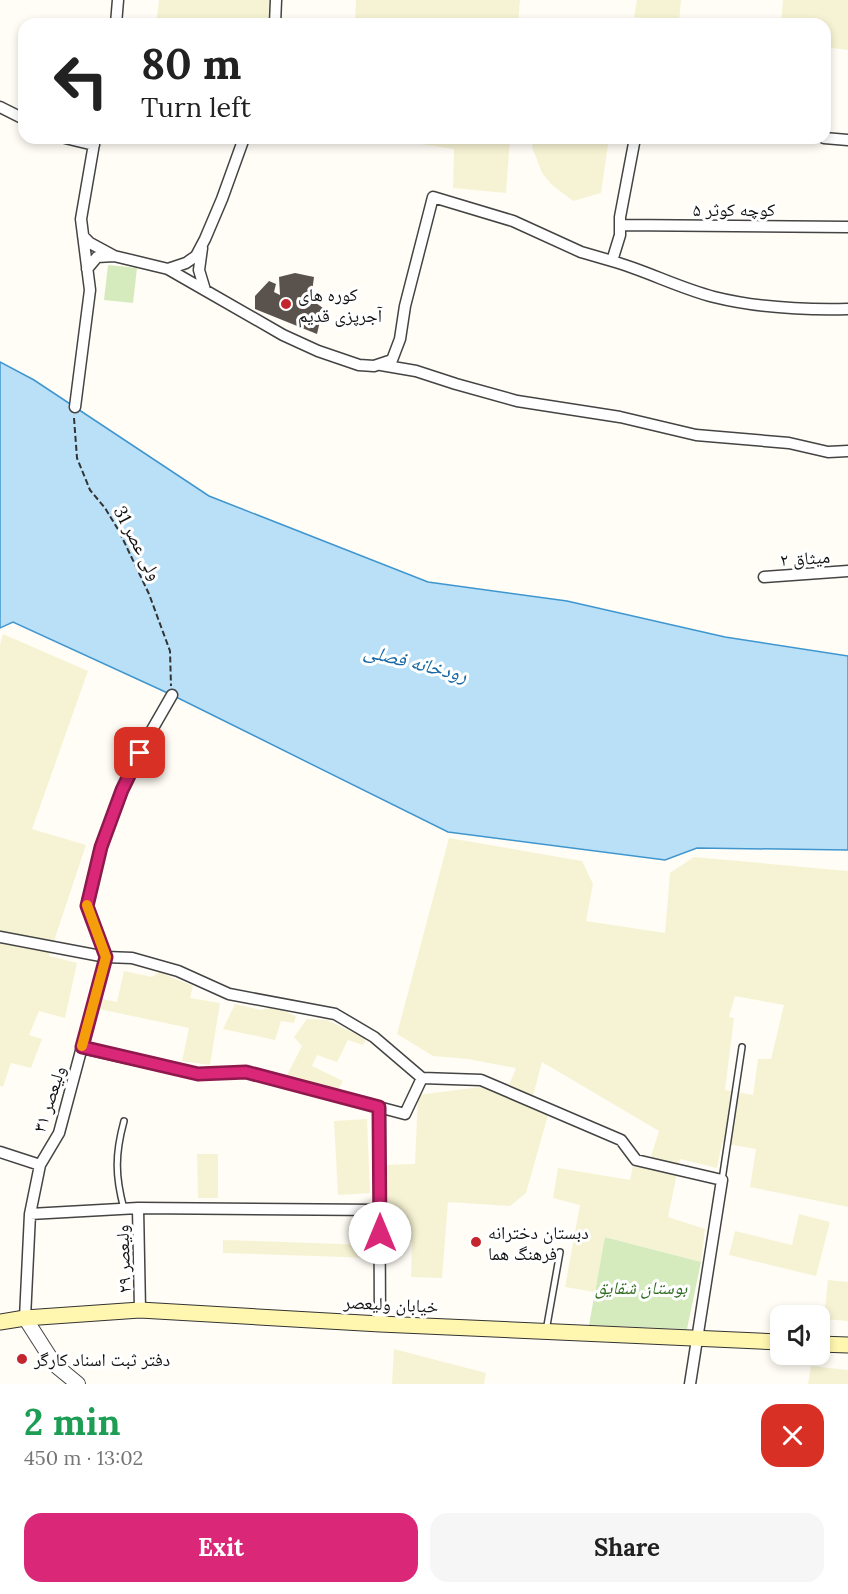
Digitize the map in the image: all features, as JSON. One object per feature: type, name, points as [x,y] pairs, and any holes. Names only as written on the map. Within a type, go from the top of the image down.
[{"type":"main road","name":"خیابان ولیعصر","points":[[0,1322],[25,1318],[141,1310],[380,1324],[770,1342]]},
{"type":"main road","points":[[830,1344],[848,1345]]},
{"type":"street","points":[[116,18],[118,0]]},
{"type":"street","points":[[275,18],[276,0]]},
{"type":"street","points":[[0,107],[18,116]]},
{"type":"street","points":[[831,139],[848,140]]},
{"type":"street","points":[[75,407],[90,290],[81,219],[95,144]]},
{"type":"street","points":[[168,269],[186,263],[195,256],[205,239],[242,144]]},
{"type":"street","points":[[612,261],[620,235],[620,217],[634,144]]},
{"type":"street","points":[[379,365],[392,360],[400,339],[405,306],[433,197],[513,221],[581,252],[723,299],[745,304],[812,311],[848,309]]},
{"type":"street","name":"کوچه کوثر ۵","points":[[620,225],[848,226]]},
{"type":"street","points":[[83,236],[90,243],[114,256]]},
{"type":"street","points":[[205,239],[199,270],[205,290]]},
{"type":"street","points":[[87,269],[97,257],[114,256],[168,269],[283,335],[318,351],[359,365],[379,365],[416,371],[517,401],[620,417],[696,435],[789,443],[828,452],[848,451]]},
{"type":"street","name":"میثاق ۲","points":[[764,577],[848,571]]},
{"type":"street","points":[[106,957],[87,906],[101,847],[122,790],[148,735],[172,695]]},
{"type":"street","points":[[0,937],[106,957],[132,958],[178,971],[229,994],[336,1014],[374,1037],[422,1078],[481,1080],[621,1140],[636,1160],[722,1180],[690,1384]]},
{"type":"street","name":"ولیعصر ۳۱","points":[[25,1318],[30,1214],[40,1165],[59,1133],[106,957]]},
{"type":"street","points":[[82,1047],[198,1074],[246,1072],[405,1114],[422,1078]]},
{"type":"street","points":[[379,1107],[380,1324]]},
{"type":"street","points":[[0,1152],[40,1165]]},
{"type":"street","points":[[30,1214],[138,1208],[380,1210]]},
{"type":"street","name":"ولیعصر ۲۹","points":[[138,1208],[141,1310]]},
{"type":"street","points":[[25,1318],[55,1365],[78,1384]]},
{"type":"lane","points":[[722,1180],[742,1047]]},
{"type":"lane","points":[[124,1121],[118,1143],[116,1165],[118,1187],[124,1209]]},
{"type":"lane","points":[[546,1332],[560,1252]]},
{"type":"path","name":"ولی عصر 31","points":[[75,407],[73,423],[77,458],[90,490],[105,508],[119,531],[149,594],[170,651],[172,695]]},
{"type":"shaded area","points":[[159,0],[272,0],[271,18],[157,18]]},
{"type":"shaded area","points":[[356,0],[520,0],[518,18],[355,18]]},
{"type":"shaded area","points":[[637,0],[681,0],[679,18],[634,17]]},
{"type":"shaded area","points":[[783,0],[848,0],[848,50],[831,48],[831,18],[782,18]]},
{"type":"shaded area","points":[[421,144],[510,144],[506,193],[453,188],[454,149]]},
{"type":"shaded area","points":[[532,144],[608,144],[601,193],[573,201],[552,185],[542,173]]},
{"type":"shaded area","points":[[3,634],[88,671],[32,829],[86,845],[49,956],[77,963],[65,1018],[39,1011],[29,1035],[42,1039],[31,1068],[11,1063],[3,1087],[0,1086],[0,645]]},
{"type":"shaded area","points":[[449,838],[582,861],[593,884],[586,921],[665,933],[670,873],[694,857],[848,871],[848,1207],[750,1187],[756,1149],[722,1143],[717,1168],[680,1159],[668,1217],[705,1229],[701,1262],[606,1237],[595,1292],[565,1287],[580,1205],[553,1198],[558,1168],[630,1180],[633,1166],[647,1169],[659,1131],[542,1062],[530,1107],[548,1115],[526,1193],[510,1206],[448,1202],[442,1278],[411,1277],[412,1242],[388,1242],[387,1165],[415,1164],[418,1095],[480,1087],[505,1095],[516,1068],[468,1059],[433,1056],[397,1034]],"holes":[[[735,996],[784,1005],[771,1059],[758,1059],[753,1095],[725,1090],[734,1018],[729,1017]]]},
{"type":"shaded area","points":[[124,971],[152,977],[159,972],[193,986],[190,998],[220,1003],[210,1065],[182,1061],[189,1028],[99,1009],[102,999],[117,1002]]},
{"type":"shaded area","points":[[235,1004],[261,1010],[274,1007],[296,1016],[294,1023],[281,1021],[275,1040],[223,1029]]},
{"type":"shaded area","points":[[307,1019],[327,1020],[366,1039],[363,1045],[348,1040],[337,1062],[317,1055],[312,1066],[343,1081],[336,1093],[287,1075],[302,1046],[294,1037]]},
{"type":"shaded area","points":[[367,1119],[370,1193],[338,1195],[334,1121]]},
{"type":"shaded area","points":[[197,1154],[218,1154],[218,1198],[198,1198]]},
{"type":"shaded area","points":[[799,1214],[830,1222],[816,1276],[729,1255],[735,1231],[792,1245]]},
{"type":"shaded area","points":[[223,1240],[372,1245],[372,1258],[223,1253]]},
{"type":"shaded area","points":[[828,1280],[848,1282],[848,1321],[830,1320],[830,1305],[825,1305]]},
{"type":"shaded area","points":[[394,1349],[486,1373],[484,1384],[392,1384]]},
{"type":"shaded area","points":[[811,1366],[848,1370],[848,1384],[808,1384]]},
{"type":"green space","points":[[108,265],[137,268],[133,303],[104,300]]},
{"type":"green space","name":"بوستان شقایق","points":[[605,1237],[701,1262],[687,1329],[589,1325]]},
{"type":"water","name":"رودخانه فصلی","points":[[0,362],[34,380],[209,496],[428,582],[567,601],[725,637],[848,656],[848,850],[697,848],[665,860],[448,832],[172,695],[13,622],[0,628]]},
{"type":"building","name":"کوره های آجرپزی قدیم","points":[[295,273],[314,277],[312,292],[303,294],[323,308],[317,334],[255,309],[255,296],[269,281],[276,284],[274,292],[280,295],[279,277]]},
{"type":"slow traffic","points":[[82,1046],[106,957],[87,905]]},
{"type":"place","name":"کوره های آجرپزی قدیم","points":[[286,304]]},
{"type":"place","name":"دبستان دخترانه فرهنگ هما","points":[[476,1242]]},
{"type":"place","name":"دفتر ثبت اسناد کارگر","points":[[22,1359]]},
{"type":"route","points":[[140,753],[122,790],[101,847],[87,906],[106,957],[82,1047],[198,1074],[246,1072],[379,1107],[380,1233]]}]
